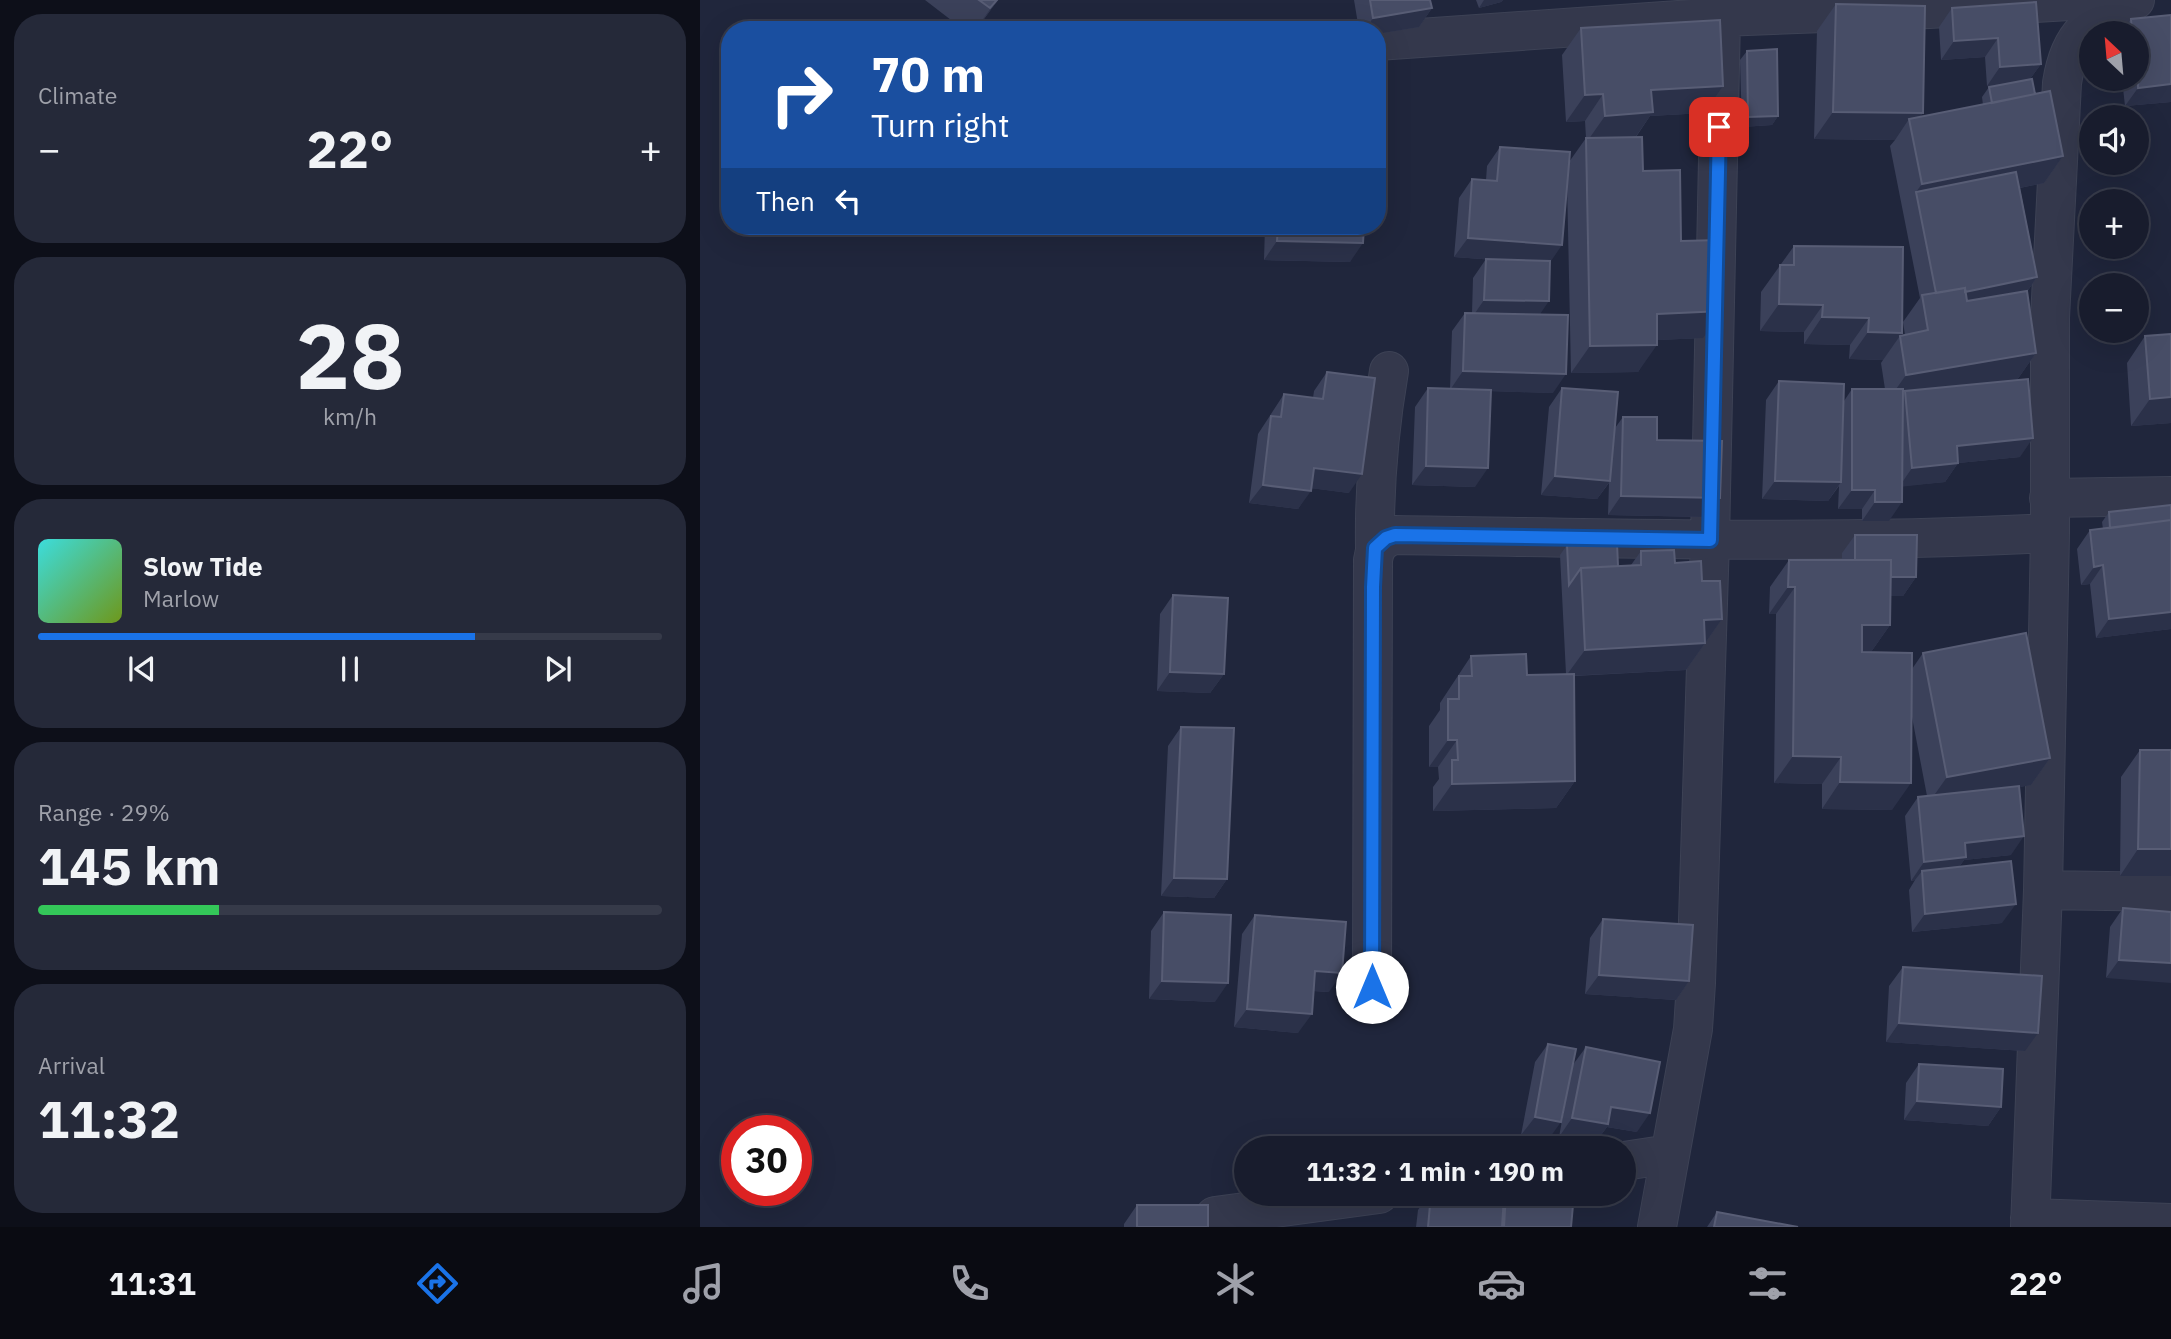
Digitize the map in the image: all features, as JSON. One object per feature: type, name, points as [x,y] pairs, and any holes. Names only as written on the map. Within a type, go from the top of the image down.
[{"type":"street","points":[[1386,40],[1929,4],[2086,0]]},
{"type":"street","points":[[2134,0],[2096,19],[2080,34],[2070,49],[2062,83],[2050,318],[2050,516],[2043,890],[2030,1222],[2171,1223]]},
{"type":"street","points":[[1657,1227],[1693,1029],[1710,540],[1721,16]]},
{"type":"street","points":[[1372,987],[1374,506],[1380,426],[1389,371]]},
{"type":"street","points":[[1375,548],[1386,538],[1395,535],[1710,540],[1967,538],[2050,516],[2171,496]]},
{"type":"street","points":[[2043,890],[2171,892]]},
{"type":"street","points":[[1636,1159],[1670,1154]]},
{"type":"street","points":[[1215,1216],[1290,1206]]},
{"type":"building","points":[[979,0],[997,0],[990,8]]},
{"type":"building","points":[[1370,0],[1430,0],[1432,8],[1373,18]]},
{"type":"building","points":[[2036,2],[2041,64],[2000,67],[1998,38],[1954,41],[1952,8]]},
{"type":"building","points":[[1836,4],[1925,6],[1923,113],[1833,112]]},
{"type":"building","points":[[2171,15],[2171,84],[2149,87],[2149,21],[2131,19]]},
{"type":"building","points":[[1720,20],[1723,86],[1651,90],[1653,112],[1605,116],[1603,94],[1585,95],[1581,28]]},
{"type":"building","points":[[1777,49],[1778,116],[1748,117],[1747,51]]},
{"type":"building","points":[[2032,79],[2035,94],[1992,103],[1989,87]]},
{"type":"building","points":[[2050,91],[2063,156],[1922,184],[1909,119]]},
{"type":"building","points":[[1642,137],[1643,171],[1680,170],[1681,241],[1721,240],[1722,311],[1657,314],[1657,345],[1590,346],[1586,138]]},
{"type":"building","points":[[1500,147],[1570,152],[1562,245],[1468,238],[1472,179],[1497,181]]},
{"type":"building","points":[[2016,172],[2037,277],[1965,292],[1965,288],[1936,293],[1916,192]]},
{"type":"building","points":[[1277,235],[1363,235],[1363,243],[1277,241]]},
{"type":"building","points":[[1794,246],[1903,247],[1902,333],[1868,332],[1869,318],[1822,317],[1823,305],[1779,304],[1780,265],[1794,265]]},
{"type":"building","points":[[1486,259],[1550,261],[1549,301],[1484,300]]},
{"type":"building","points":[[1965,288],[1967,301],[2027,291],[2036,353],[1906,375],[1900,336],[1928,330],[1922,295]]},
{"type":"building","points":[[1465,313],[1568,315],[1566,374],[1463,371]]},
{"type":"building","points":[[2171,334],[2171,397],[2150,399],[2146,343],[2149,343],[2149,336]]},
{"type":"building","points":[[1327,372],[1375,378],[1362,474],[1314,468],[1311,491],[1263,485],[1271,416],[1281,417],[1284,394],[1323,399]]},
{"type":"building","points":[[2028,379],[2033,438],[1957,446],[1958,463],[1912,468],[1905,391]]},
{"type":"building","points":[[1779,381],[1844,384],[1841,482],[1775,481]]},
{"type":"building","points":[[1428,388],[1491,390],[1488,468],[1426,466]]},
{"type":"building","points":[[1562,388],[1618,392],[1610,481],[1555,476]]},
{"type":"building","points":[[1852,389],[1903,389],[1902,502],[1875,502],[1875,490],[1852,490]]},
{"type":"building","points":[[1623,417],[1657,417],[1657,440],[1722,441],[1720,498],[1621,496]]},
{"type":"building","points":[[2171,505],[2171,520],[2110,528],[2109,512]]},
{"type":"building","points":[[2171,520],[2171,612],[2109,619],[2103,565],[2094,567],[2090,530]]},
{"type":"building","points":[[1855,535],[1917,535],[1916,577],[1891,577],[1891,560],[1855,560]]},
{"type":"building","points":[[1617,543],[1618,566],[1581,568],[1569,585],[1567,545]]},
{"type":"building","points":[[1674,550],[1675,563],[1701,561],[1702,581],[1720,581],[1722,619],[1704,620],[1705,643],[1585,650],[1581,568],[1641,565],[1641,551]]},
{"type":"building","points":[[1789,560],[1891,560],[1890,625],[1862,625],[1862,652],[1912,653],[1911,783],[1840,782],[1841,757],[1793,756],[1795,587],[1788,587]]},
{"type":"building","points":[[1173,595],[1228,598],[1224,674],[1170,672]]},
{"type":"building","points":[[2026,633],[2050,758],[1947,777],[1923,653]]},
{"type":"building","points":[[1526,654],[1527,675],[1574,674],[1575,781],[1452,784],[1452,760],[1458,760],[1457,740],[1448,740],[1448,699],[1459,699],[1459,676],[1472,676],[1471,656]]},
{"type":"building","points":[[1181,727],[1234,728],[1227,879],[1174,878]]},
{"type":"building","points":[[2140,750],[2171,750],[2171,849],[2138,849]]},
{"type":"building","points":[[2019,786],[2024,836],[1965,843],[1966,857],[1924,862],[1918,797]]},
{"type":"building","points":[[2011,861],[2016,904],[1925,914],[1922,871]]},
{"type":"building","points":[[2123,908],[2171,912],[2171,963],[2119,960]]},
{"type":"building","points":[[1164,912],[1231,915],[1228,983],[1162,981]]},
{"type":"building","points":[[1255,915],[1346,922],[1342,973],[1315,971],[1312,1014],[1247,1009]]},
{"type":"building","points":[[1603,919],[1693,925],[1689,981],[1599,975]]},
{"type":"building","points":[[1903,967],[2042,976],[2038,1033],[1899,1023]]},
{"type":"building","points":[[1548,1044],[1576,1049],[1561,1122],[1535,1117]]},
{"type":"building","points":[[1586,1047],[1660,1062],[1650,1113],[1611,1107],[1608,1124],[1572,1118]]},
{"type":"building","points":[[1919,1064],[2003,1069],[2001,1107],[1917,1101]]},
{"type":"building","points":[[1137,1205],[1208,1205],[1208,1227],[1137,1227]]},
{"type":"building","points":[[1430,1206],[1503,1206],[1502,1227],[1428,1227]]},
{"type":"building","points":[[1505,1206],[1573,1206],[1571,1227],[1504,1227]]},
{"type":"building","points":[[1717,1212],[1798,1227],[1714,1227]]},
{"type":"route","points":[[1372,987],[1375,548],[1386,538],[1395,535],[1710,540],[1719,127]]}]
